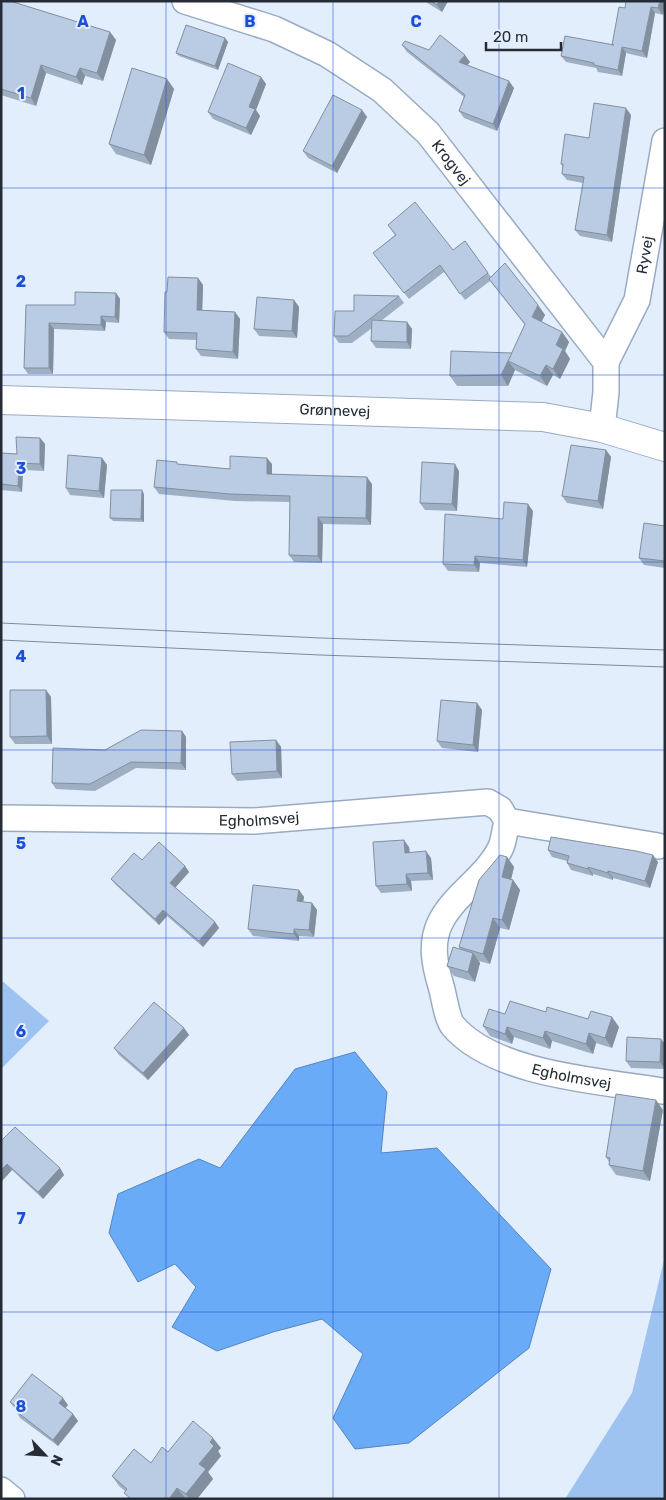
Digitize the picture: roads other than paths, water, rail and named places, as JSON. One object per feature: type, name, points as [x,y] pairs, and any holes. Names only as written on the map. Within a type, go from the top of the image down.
[{"type":"street","name":"Krogvej","points":[[185,1],[274,29],[327,54],[382,90],[428,133],[606,362]]},
{"type":"street","name":"Ryvej","points":[[606,362],[637,300],[665,141]]},
{"type":"street","points":[[602,428],[606,392],[606,362]]},
{"type":"street","name":"Grønnevej","points":[[1,400],[543,417],[602,428],[665,447]]},
{"type":"street","name":"Egholmsvej","points":[[1,818],[254,821],[488,802],[500,809],[507,821],[501,846],[484,873],[450,908],[439,924],[434,944],[435,965],[451,1024],[470,1042],[494,1055],[541,1072],[662,1091]]},
{"type":"street","points":[[507,821],[658,846]]},
{"type":"street","points":[[1,1490],[12,1499]]},
{"type":"water","points":[[355,1052],[387,1092],[381,1153],[437,1148],[551,1269],[529,1348],[409,1443],[355,1449],[333,1418],[363,1354],[322,1319],[273,1332],[217,1351],[172,1327],[196,1287],[175,1264],[138,1282],[109,1233],[118,1194],[199,1159],[220,1168],[295,1069]]},
{"type":"tram line","points":[[1,623],[321,638],[665,650]]},
{"type":"tram line","points":[[1,640],[320,655],[665,667]]}]
